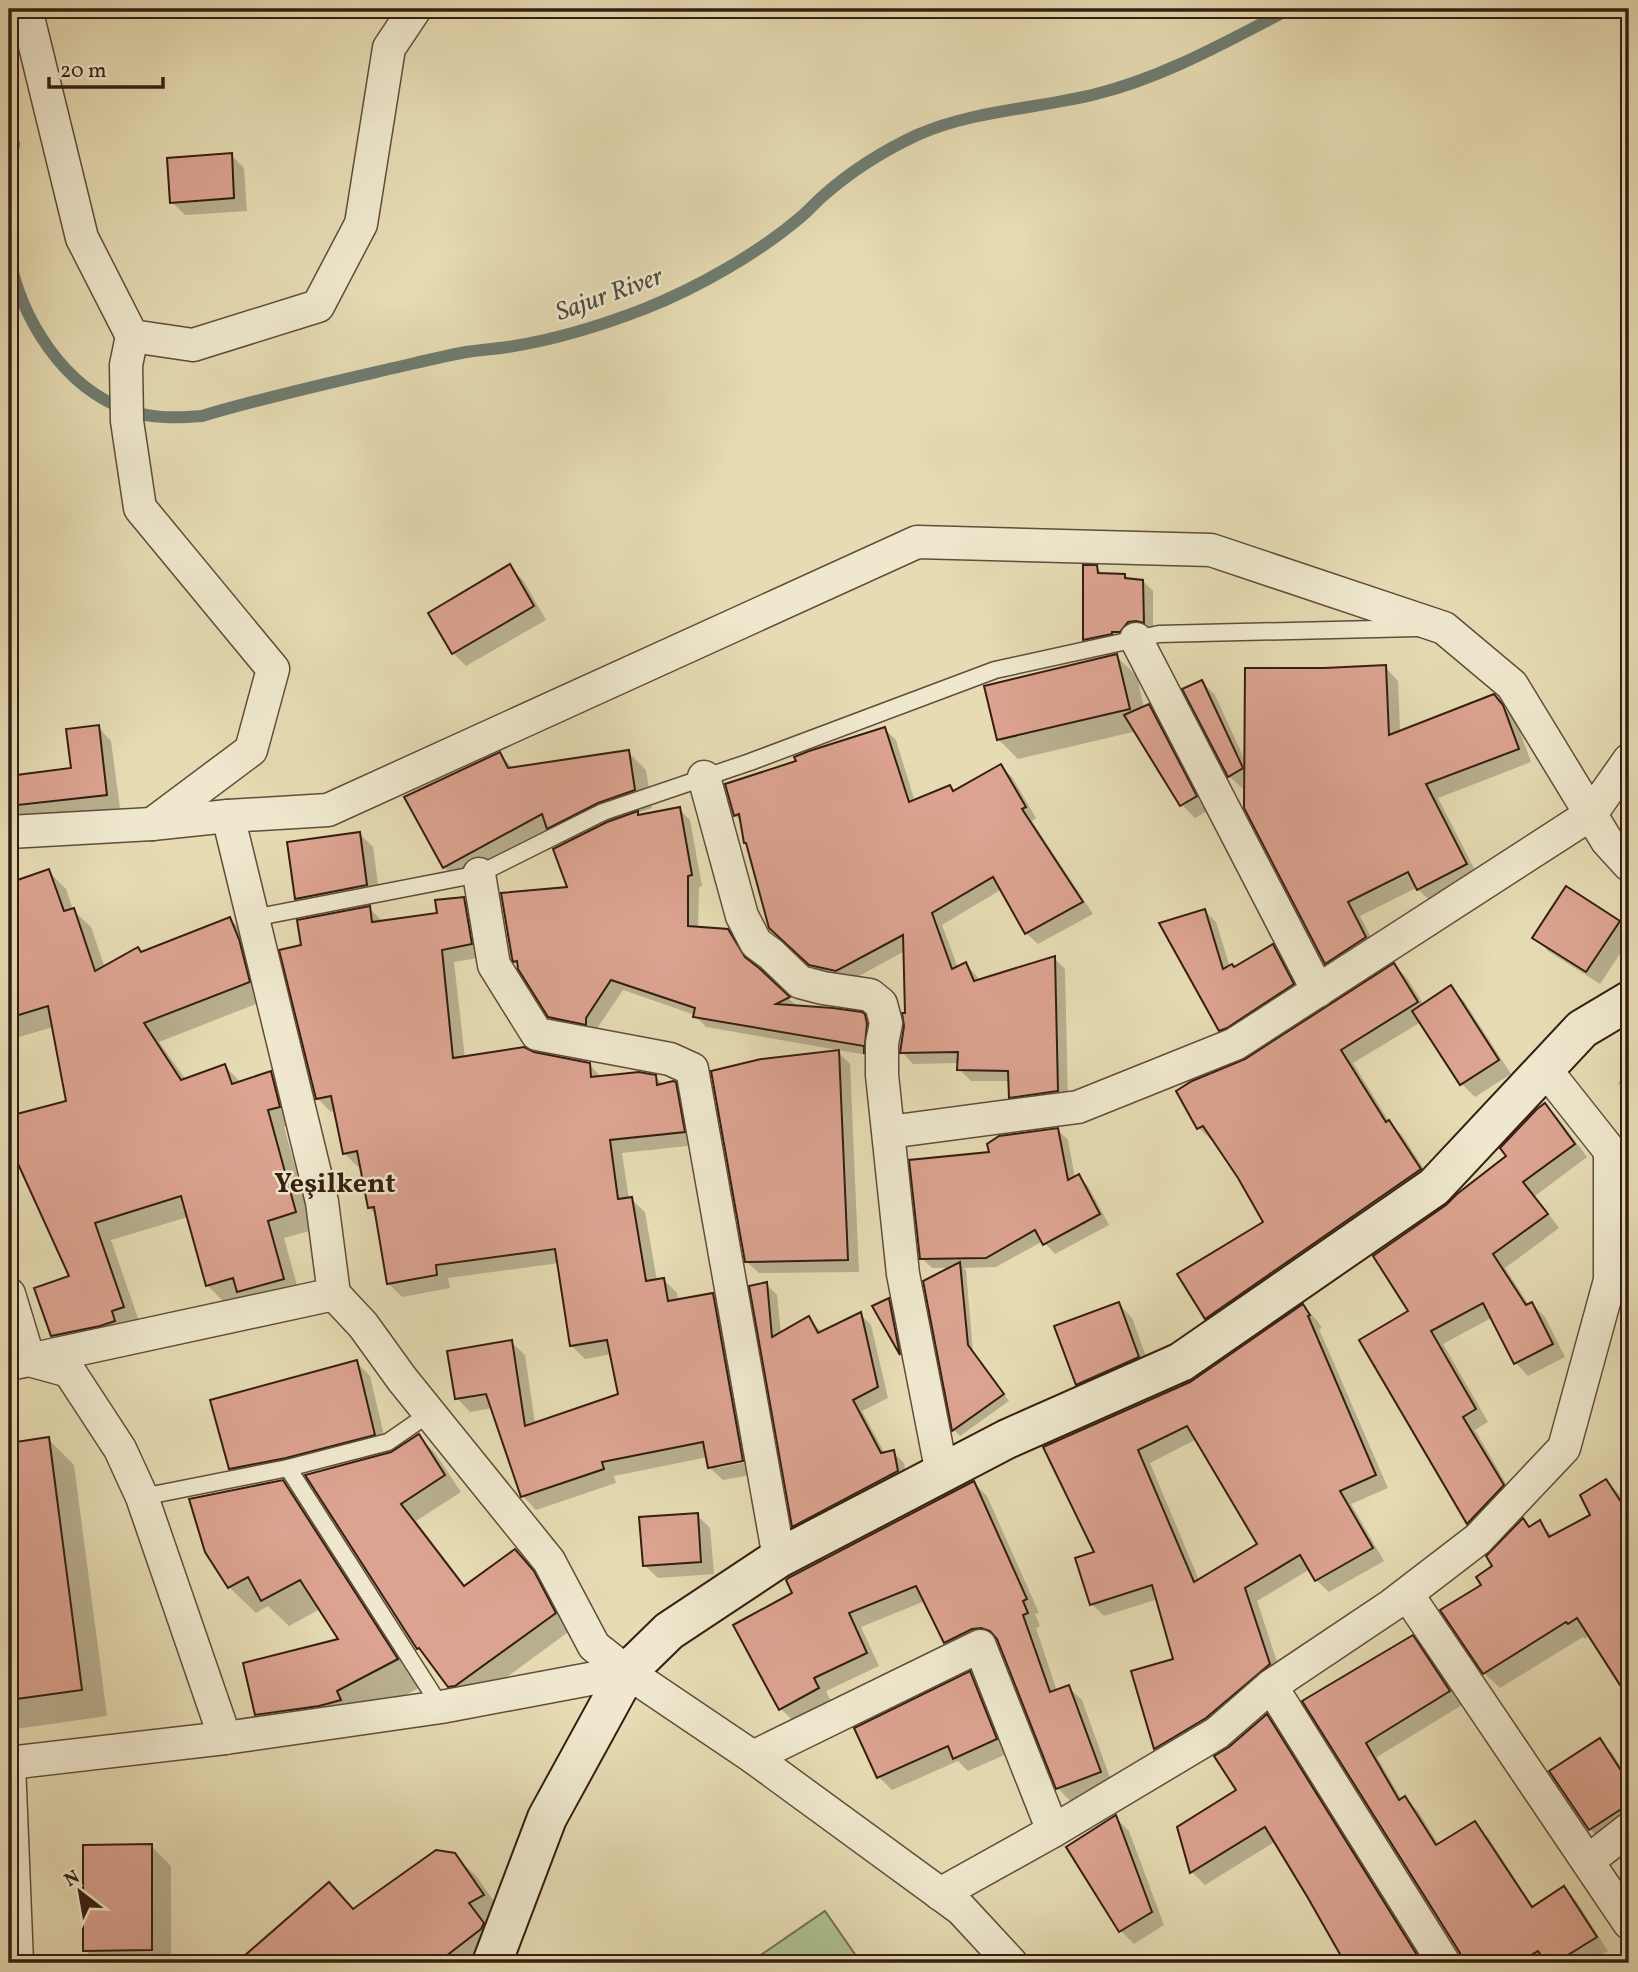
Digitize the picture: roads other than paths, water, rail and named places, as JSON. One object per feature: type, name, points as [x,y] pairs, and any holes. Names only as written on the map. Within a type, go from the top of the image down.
[{"type":"street","points":[[26,9],[82,238],[129,351],[127,421],[140,508],[273,669],[251,750],[152,824]]},
{"type":"street","points":[[129,351],[193,345],[318,306],[360,224],[389,48],[415,9]]},
{"type":"street","points":[[9,832],[328,810],[917,542],[1211,550],[1444,628],[1513,685],[1607,841],[1629,864]]},
{"type":"street","points":[[1136,639],[1318,991]]},
{"type":"street","points":[[889,1132],[1078,1107],[1235,1044],[1591,814],[1629,760]]},
{"type":"street","points":[[704,777],[741,916],[756,943],[800,982],[870,995],[881,1004],[886,1023],[882,1043],[882,1075],[903,1274],[942,1474]]},
{"type":"street","points":[[228,816],[322,1202],[334,1294],[363,1325],[402,1379],[549,1561],[594,1646],[627,1672],[753,1757],[961,1909],[1011,1963]]},
{"type":"street","points":[[479,874],[494,965],[537,1034],[670,1059],[692,1069],[779,1558]]},
{"type":"street","points":[[492,1963],[547,1818],[627,1672],[669,1631],[779,1558],[1007,1439],[1181,1362],[1434,1187],[1582,1029],[1629,1001]]},
{"type":"street","points":[[1545,1069],[1610,1151],[1629,1207]]},
{"type":"street","points":[[940,1894],[1053,1831],[1217,1733],[1271,1686],[1392,1605],[1478,1539],[1564,1448],[1610,1280],[1610,1151]]},
{"type":"street","points":[[9,1294],[19,1362]]},
{"type":"street","points":[[19,1362],[334,1294]]},
{"type":"street","points":[[19,1362],[69,1370],[120,1449],[142,1497],[225,1738]]},
{"type":"street","points":[[1407,1594],[1629,1923]]},
{"type":"street","points":[[753,1757],[979,1646],[1053,1831]]},
{"type":"street","points":[[17,1963],[9,1763],[225,1738],[441,1707],[627,1672]]},
{"type":"street","points":[[1271,1686],[1444,1963]]},
{"type":"street","points":[[1588,1861],[1629,1829]]},
{"type":"lane","points":[[253,918],[479,874],[603,812],[995,670],[1159,634],[1444,628]]},
{"type":"lane","points":[[142,1497],[288,1468],[388,1442],[430,1413]]},
{"type":"lane","points":[[288,1468],[441,1707]]},
{"type":"waterway","name":"Sajur River","points":[[9,255],[15,279],[35,326],[48,348],[83,385],[104,399],[136,413],[164,417],[202,416],[293,391],[436,358],[508,347],[577,332],[627,315],[685,291],[747,256],[785,230],[856,170],[917,135],[961,120],[1122,87],[1195,57],[1290,9]]},
{"type":"waterway","name":"Sajur River","points":[[9,128],[14,144],[9,168]]},
{"type":"district","name":"Yeşilkent","points":[[335,1182]]}]
